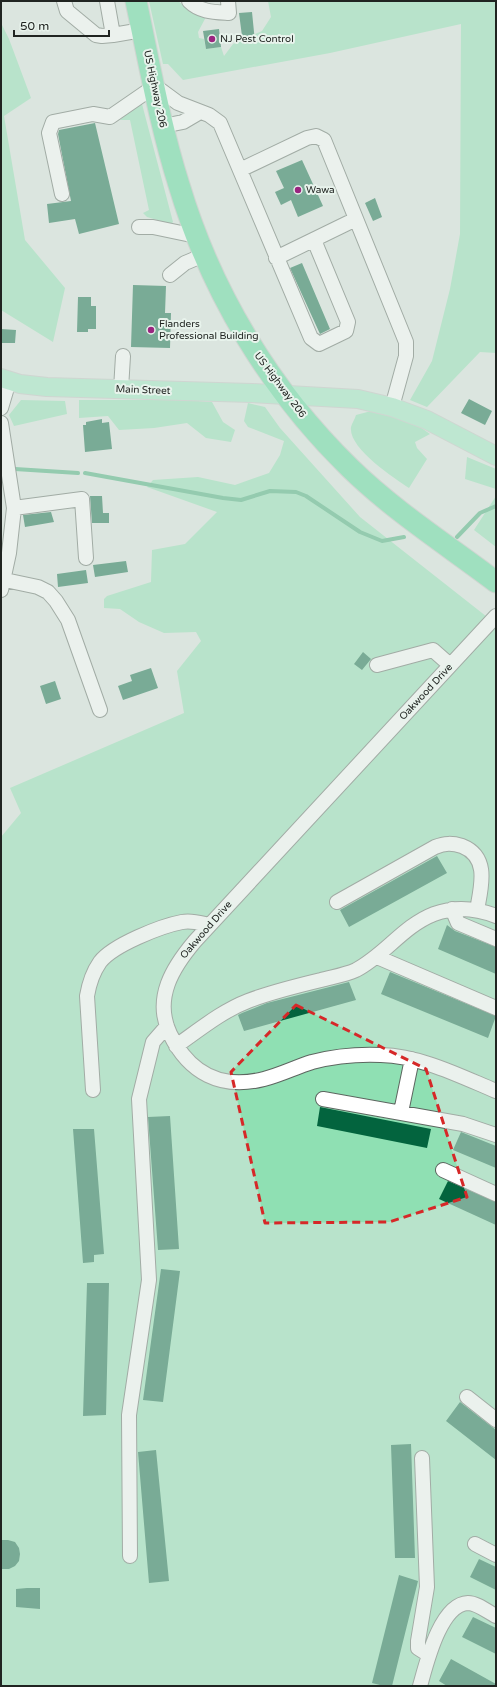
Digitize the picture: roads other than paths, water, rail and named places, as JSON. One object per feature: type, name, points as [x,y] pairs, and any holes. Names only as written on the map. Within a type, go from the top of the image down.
[{"type":"highway","name":"US Highway 206","points":[[136,1],[163,126],[178,184],[204,255],[241,330],[286,395],[324,441],[363,480],[398,510],[496,582]]},
{"type":"main road","name":"Main Street","points":[[5,380],[47,387],[286,395],[358,399],[392,407],[436,425],[496,456]]},
{"type":"street","points":[[64,1],[67,11],[96,35],[113,35],[142,30]]},
{"type":"street","points":[[107,1],[113,35]]},
{"type":"street","points":[[189,1],[203,10],[229,13],[228,1]]},
{"type":"street","points":[[62,194],[49,133],[53,122],[93,114],[110,117],[155,86],[178,103],[209,114],[220,123],[311,338],[319,344],[346,331],[348,322],[314,240]]},
{"type":"street","points":[[163,126],[183,122],[200,112]]},
{"type":"street","points":[[240,170],[307,138],[316,136],[326,145],[406,342],[406,356],[392,407]]},
{"type":"street","points":[[276,258],[356,219]]},
{"type":"street","points":[[139,227],[153,227],[196,236]]},
{"type":"street","points":[[170,275],[185,263],[204,255]]},
{"type":"street","points":[[121,390],[123,356]]},
{"type":"street","points":[[1,408],[5,380]]},
{"type":"street","points":[[1,423],[14,508],[10,553],[3,585],[38,587],[48,592],[59,605],[68,620],[100,710]]},
{"type":"street","points":[[14,508],[82,499],[86,558]]},
{"type":"street","name":"Oakwood Drive","points":[[496,616],[209,925],[182,957],[168,979],[164,1000],[167,1026],[176,1046],[191,1064],[202,1073],[224,1081],[236,1082],[265,1079],[312,1062],[343,1056],[383,1055],[412,1059],[447,1071],[496,1091]]},
{"type":"street","points":[[377,665],[433,650],[450,665]]},
{"type":"street","points":[[337,902],[435,847],[450,843],[466,848],[479,861],[482,870],[482,882],[477,910]]},
{"type":"street","points":[[452,909],[458,923],[496,939]]},
{"type":"street","points":[[176,1046],[230,1009],[248,1001],[353,971],[377,957],[418,921],[435,913],[452,909],[477,910],[496,916]]},
{"type":"street","points":[[92,1090],[87,996],[89,984],[100,962],[126,942],[167,927],[190,922],[209,925]]},
{"type":"street","points":[[377,957],[496,1008]]},
{"type":"street","points":[[130,1556],[129,1415],[149,1280],[139,1100],[153,1042],[167,1026]]},
{"type":"street","points":[[401,1112],[412,1059]]},
{"type":"street","points":[[323,1099],[463,1124],[496,1136]]},
{"type":"street","points":[[443,1170],[496,1194]]},
{"type":"street","points":[[467,1397],[496,1420]]},
{"type":"street","points":[[422,1458],[427,1587],[418,1648],[430,1655]]},
{"type":"street","points":[[475,1544],[496,1555]]},
{"type":"street","points":[[420,1686],[440,1626],[457,1607],[468,1603],[474,1604],[496,1616]]},
{"type":"waterway","points":[[15,469],[78,473]]},
{"type":"waterway","points":[[85,473],[241,500],[270,491],[296,492],[306,496],[360,532],[382,541],[404,537]]},
{"type":"waterway","points":[[457,537],[480,513],[496,506]]},
{"type":"place","name":"NJ Pest Control","points":[[212,39]]},
{"type":"place","name":"Wawa","points":[[298,190]]},
{"type":"place","name":"Flanders Professional Building","points":[[151,330]]}]
